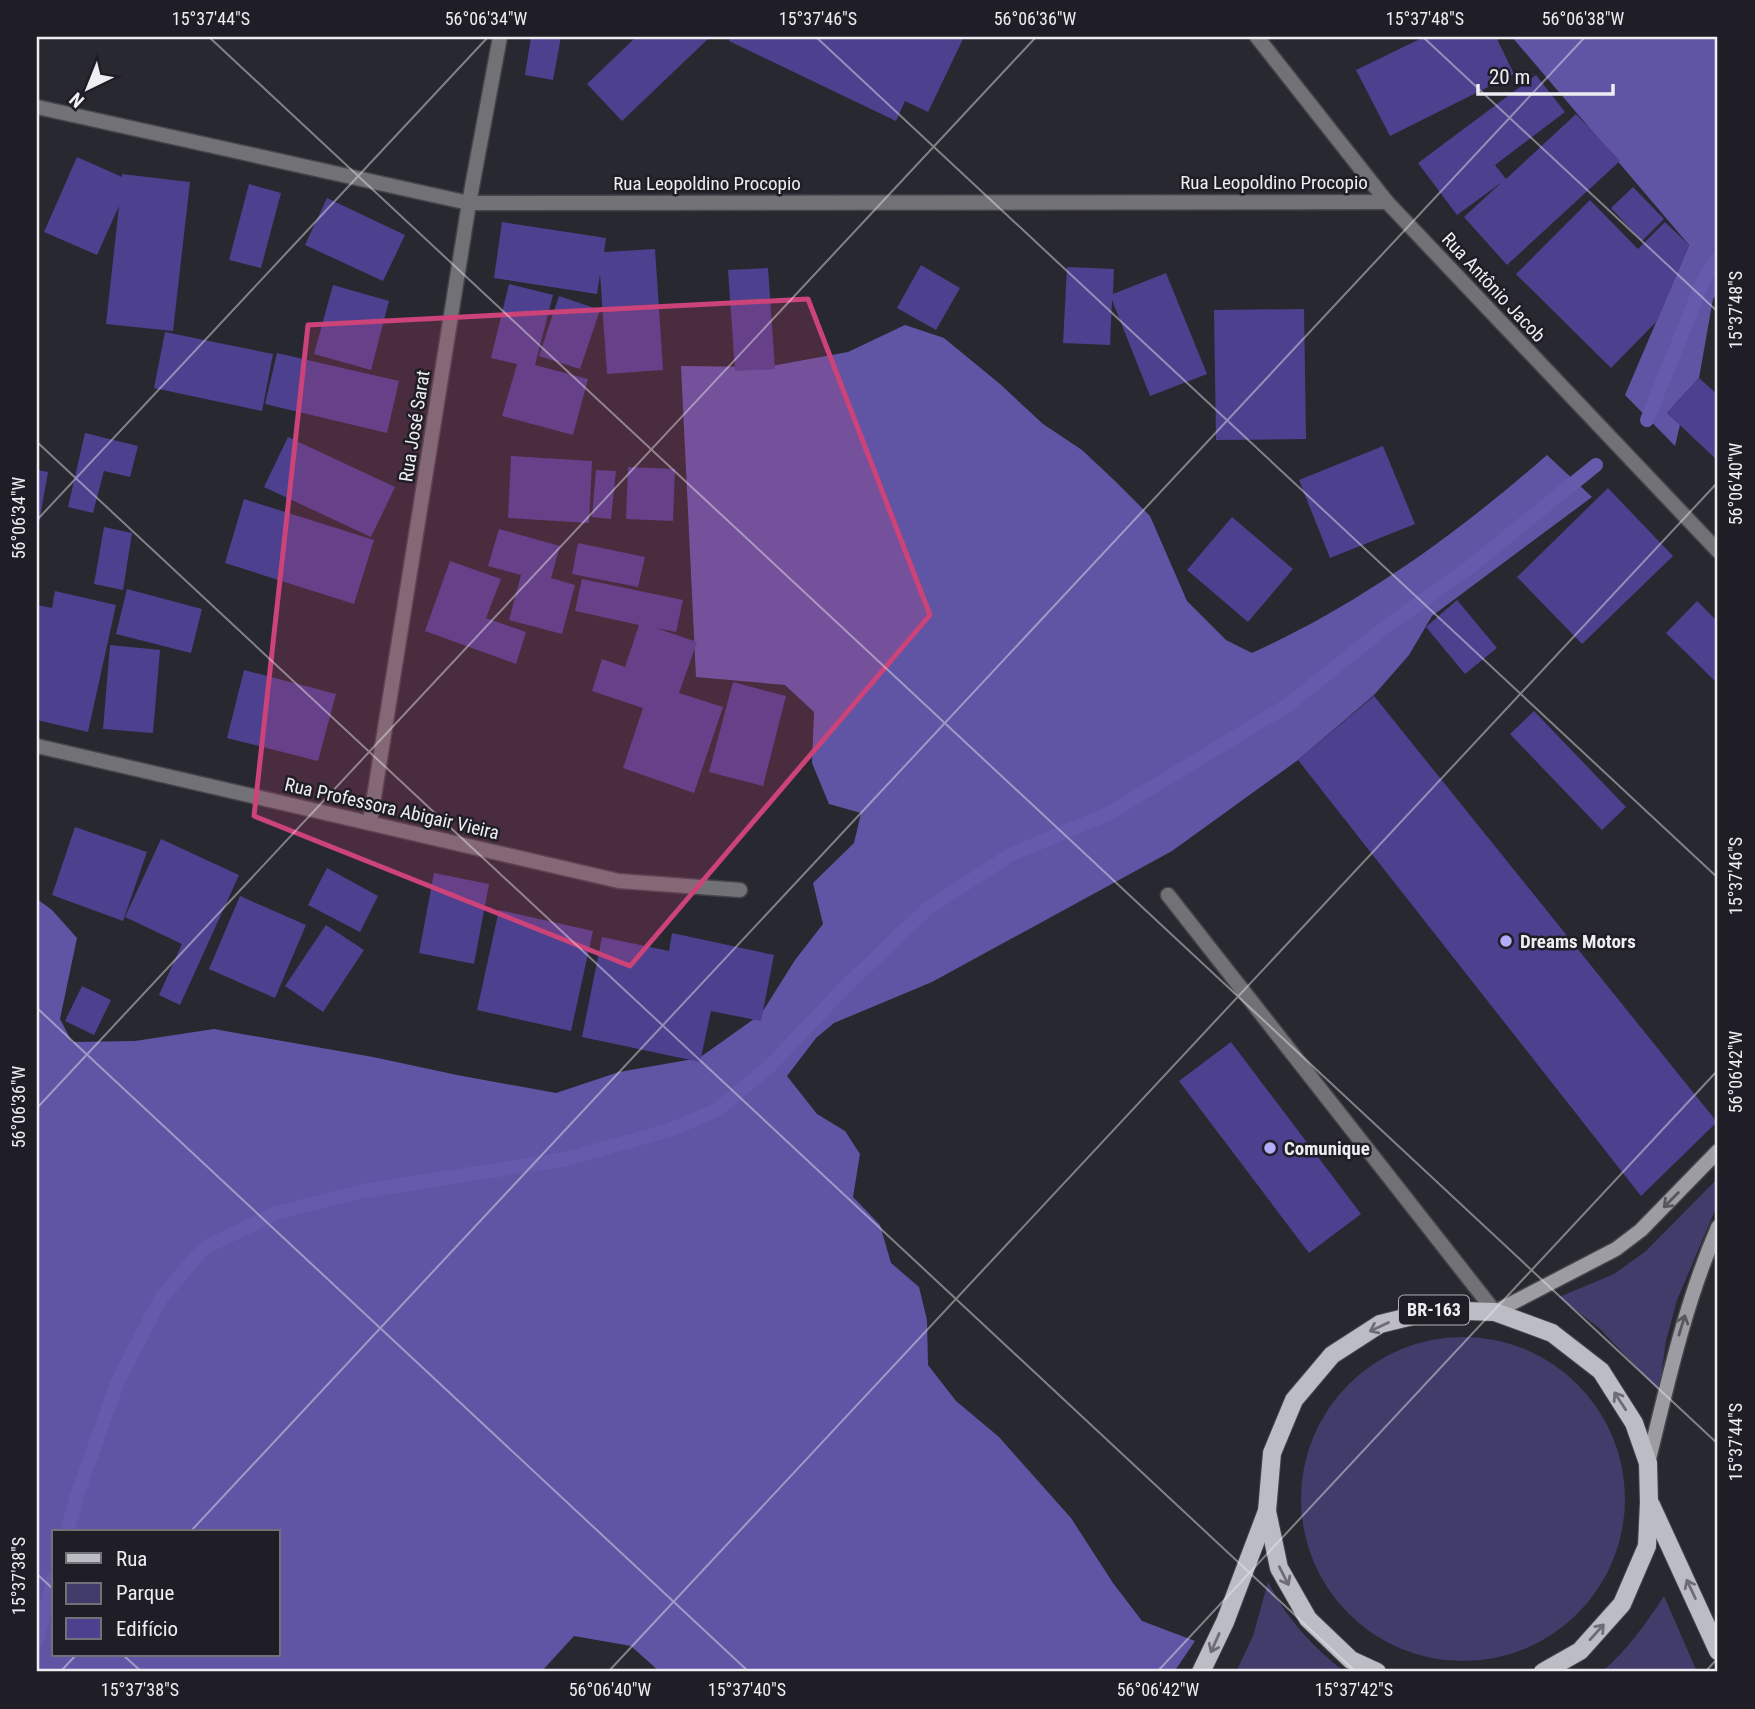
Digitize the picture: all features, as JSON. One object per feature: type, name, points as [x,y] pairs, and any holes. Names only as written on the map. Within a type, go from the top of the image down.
[{"type":"main road","points":[[1495,1312],[1616,1249],[1641,1230],[1718,1152]]},
{"type":"main road","points":[[1648,1462],[1676,1344],[1699,1270],[1718,1227]]},
{"type":"main road","name":"BR-163","points":[[1201,1672],[1225,1622],[1267,1511],[1272,1453],[1294,1400],[1332,1355],[1380,1324],[1437,1310],[1495,1312],[1552,1333],[1601,1371],[1634,1423],[1648,1462],[1647,1546],[1622,1604],[1580,1651],[1544,1672]]},
{"type":"main road","name":"BR-163","points":[[1649,1502],[1718,1651]]},
{"type":"main road","name":"BR-163","points":[[1267,1511],[1279,1568],[1308,1619],[1351,1660],[1377,1672]]},
{"type":"street","name":"Rua José Sarat","points":[[370,822],[470,203],[500,37]]},
{"type":"street","name":"Rua Antônio Jacob","points":[[1257,37],[1387,202],[1718,551]]},
{"type":"street","name":"Rua Leopoldino Procopio","points":[[37,107],[470,203],[1387,202]]},
{"type":"street","name":"Rua Professora Abigair Vieira","points":[[37,746],[620,881],[740,890]]},
{"type":"street","points":[[1168,895],[1495,1312]]},
{"type":"highlighted area","points":[[808,299],[930,615],[630,966],[254,816],[308,325]]},
{"type":"green space","points":[[1718,1178],[1718,1203],[1677,1300],[1666,1341],[1659,1391],[1600,1329],[1559,1297],[1614,1274],[1646,1251]]},
{"type":"green space","points":[[1463,1337],[1495,1340],[1525,1349],[1553,1364],[1588,1396],[1613,1437],[1622,1467],[1625,1499],[1622,1531],[1613,1561],[1598,1589],[1566,1624],[1525,1649],[1495,1658],[1463,1661],[1431,1658],[1401,1649],[1373,1634],[1338,1602],[1313,1561],[1304,1531],[1301,1499],[1304,1467],[1313,1437],[1328,1409],[1360,1374],[1401,1349],[1431,1340]]},
{"type":"green space","points":[[1268,1582],[1301,1632],[1345,1672],[1236,1672],[1253,1636]]},
{"type":"green space","points":[[1664,1596],[1697,1672],[1602,1672],[1636,1636]]},
{"type":"shaded area","points":[[1512,37],[1718,37],[1718,293],[1713,299],[1699,378],[1667,413],[1680,425],[1675,446],[1625,395],[1689,245]]},
{"type":"shaded area","points":[[905,325],[944,338],[1043,424],[1082,450],[1150,516],[1187,601],[1226,640],[1252,653],[1331,612],[1407,565],[1479,512],[1547,455],[1592,497],[1432,616],[1409,655],[1374,695],[1298,760],[1172,851],[932,982],[834,1023],[816,1038],[787,1076],[817,1114],[845,1131],[860,1154],[853,1197],[880,1225],[891,1263],[919,1287],[927,1320],[928,1365],[956,1401],[999,1437],[1071,1518],[1113,1583],[1142,1621],[1195,1641],[1174,1672],[660,1672],[631,1646],[574,1636],[541,1672],[37,1672],[37,899],[52,910],[77,938],[60,1019],[72,1042],[135,1041],[214,1029],[556,1093],[619,1072],[699,1058],[761,1014],[795,960],[823,924],[813,883],[854,843],[861,813],[829,804],[812,763],[814,712],[785,685],[696,677],[681,366],[766,367],[848,352]]},
{"type":"building","points":[[531,37],[561,37],[553,80],[525,75]]},
{"type":"building","points":[[636,37],[710,37],[622,121],[587,84]]},
{"type":"building","points":[[731,37],[964,37],[928,112],[905,101],[896,121],[729,41]]},
{"type":"building","points":[[1424,37],[1496,37],[1514,74],[1390,136],[1356,70]]},
{"type":"building","points":[[1536,75],[1565,112],[1495,165],[1506,179],[1576,114],[1620,161],[1507,265],[1464,217],[1502,182],[1457,215],[1418,163]]},
{"type":"building","points":[[77,157],[122,177],[122,174],[190,182],[173,331],[106,324],[119,206],[97,255],[44,232]]},
{"type":"building","points":[[249,184],[281,193],[261,268],[229,260]]},
{"type":"building","points":[[1633,187],[1664,219],[1642,241],[1611,208]]},
{"type":"building","points":[[327,198],[405,235],[383,281],[305,245]]},
{"type":"building","points":[[1590,200],[1638,249],[1665,222],[1689,245],[1657,321],[1611,368],[1516,274]]},
{"type":"building","points":[[502,222],[606,238],[604,252],[655,249],[663,370],[607,374],[600,274],[597,294],[494,278]]},
{"type":"building","points":[[921,265],[960,288],[936,330],[897,308]]},
{"type":"building","points":[[1067,267],[1114,269],[1113,294],[1166,273],[1207,374],[1150,396],[1112,300],[1110,345],[1063,343]]},
{"type":"building","points":[[768,268],[775,369],[735,371],[728,270]]},
{"type":"building","points":[[509,284],[553,295],[535,365],[588,379],[573,435],[502,416],[517,364],[491,358]]},
{"type":"building","points":[[333,285],[389,301],[371,370],[314,354]]},
{"type":"building","points":[[559,296],[600,310],[580,369],[539,356]]},
{"type":"building","points":[[1304,309],[1306,439],[1216,440],[1214,310]]},
{"type":"building","points":[[165,332],[273,354],[262,411],[154,388]]},
{"type":"building","points":[[277,353],[399,381],[387,433],[265,404]]},
{"type":"building","points":[[1699,378],[1718,395],[1718,461],[1667,413]]},
{"type":"building","points":[[85,433],[138,446],[130,477],[104,471],[93,513],[68,507]]},
{"type":"building","points":[[288,437],[395,487],[371,537],[264,487]]},
{"type":"building","points":[[1383,446],[1415,524],[1330,558],[1299,480]]},
{"type":"building","points":[[511,456],[592,461],[589,523],[508,518]]},
{"type":"building","points":[[628,467],[675,469],[673,521],[626,519]]},
{"type":"building","points":[[37,470],[48,472],[38,529],[37,529]]},
{"type":"building","points":[[596,470],[616,471],[611,519],[592,517]]},
{"type":"building","points":[[1608,488],[1673,556],[1582,644],[1517,577]]},
{"type":"building","points":[[244,499],[374,540],[354,604],[225,563]]},
{"type":"building","points":[[1232,517],[1293,569],[1248,622],[1187,570]]},
{"type":"building","points":[[104,527],[132,533],[123,590],[94,584]]},
{"type":"building","points":[[499,529],[560,546],[551,578],[575,585],[562,634],[509,620],[521,575],[488,566]]},
{"type":"building","points":[[578,543],[645,557],[638,587],[572,574]]},
{"type":"building","points":[[450,561],[501,579],[486,618],[526,632],[516,664],[425,631]]},
{"type":"building","points":[[582,579],[683,600],[676,632],[656,628],[697,642],[679,693],[723,707],[694,793],[623,768],[643,708],[592,691],[602,659],[625,667],[639,625],[575,611]]},
{"type":"building","points":[[127,589],[202,609],[191,653],[116,634]]},
{"type":"building","points":[[55,591],[116,605],[88,732],[37,720],[37,605],[52,608]]},
{"type":"building","points":[[1457,600],[1497,648],[1465,674],[1426,627]]},
{"type":"building","points":[[1697,601],[1718,622],[1718,684],[1666,633]]},
{"type":"building","points":[[110,645],[160,650],[153,733],[103,729]]},
{"type":"building","points":[[244,670],[336,694],[318,761],[227,738]]},
{"type":"building","points":[[733,682],[786,696],[763,786],[709,772]]},
{"type":"building","name":"Dreams Motors","points":[[1374,696],[1717,1122],[1641,1196],[1298,760]]},
{"type":"building","points":[[1534,711],[1626,807],[1602,830],[1510,734]]},
{"type":"building","points":[[75,827],[147,852],[123,921],[52,895]]},
{"type":"building","points":[[161,839],[239,875],[180,1005],[159,995],[182,944],[125,917]]},
{"type":"building","points":[[327,868],[378,896],[360,932],[308,905]]},
{"type":"building","points":[[434,873],[489,884],[474,964],[419,953]]},
{"type":"building","points":[[240,896],[306,925],[275,998],[209,969]]},
{"type":"building","points":[[499,910],[593,931],[571,1031],[477,1010]]},
{"type":"building","points":[[326,925],[364,950],[323,1012],[285,986]]},
{"type":"building","points":[[672,933],[774,955],[761,1021],[711,1011],[700,1062],[582,1037],[602,937],[669,951]]},
{"type":"building","points":[[82,986],[111,1000],[94,1035],[65,1021]]},
{"type":"building","name":"Comunique","points":[[1231,1042],[1361,1214],[1309,1253],[1179,1081]]},
{"type":"waterway","points":[[1647,420],[1704,279],[1718,259]]},
{"type":"waterway","points":[[68,1530],[77,1495],[118,1381],[161,1298],[204,1248],[276,1213],[363,1191],[566,1159],[670,1130],[717,1110],[771,1065],[847,985],[927,909],[1010,855],[1108,814],[1288,705],[1383,629],[1471,566],[1596,465]]},
{"type":"waterway","points":[[37,1640],[52,1584]]},
{"type":"place","name":"Dreams Motors","points":[[1506,941]]},
{"type":"place","name":"Comunique","points":[[1270,1148]]}]
